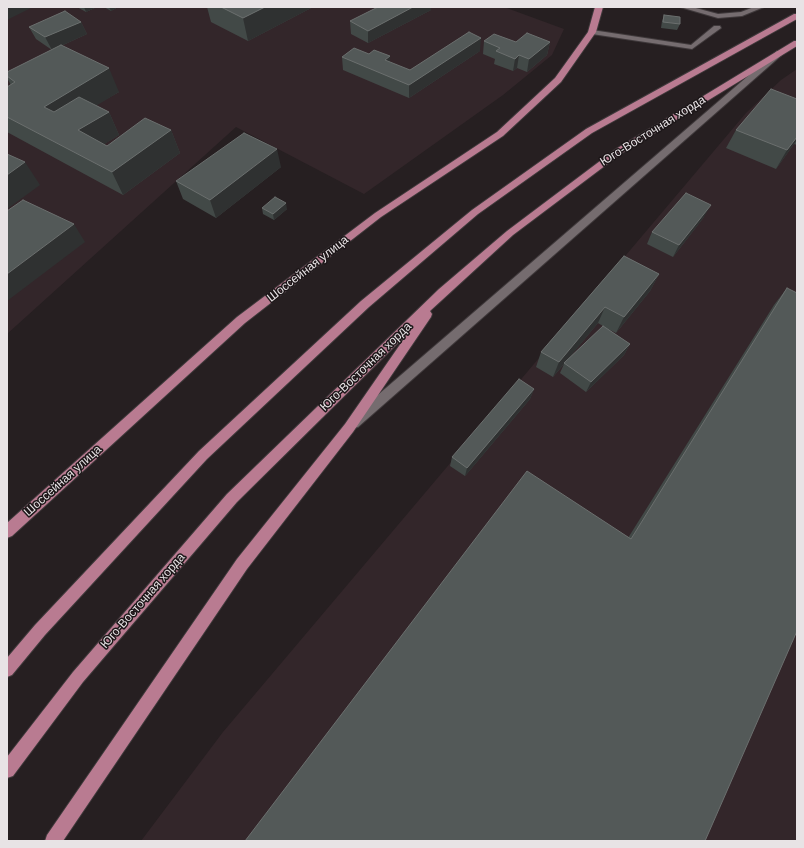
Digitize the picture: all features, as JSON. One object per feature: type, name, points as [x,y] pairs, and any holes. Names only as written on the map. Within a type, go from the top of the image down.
[{"type":"main road","name":"Шоссейная улица","points":[[7,532],[241,320],[378,215],[500,134],[558,80],[592,32],[599,7]]},
{"type":"main road","points":[[7,670],[40,630],[204,455],[365,304],[475,212],[589,131],[797,16]]},
{"type":"main road","name":"Юго-Восточная хорда","points":[[7,770],[78,677],[232,498],[443,292],[510,233],[619,150],[797,43]]},
{"type":"main road","points":[[53,841],[242,564],[349,428],[443,292]]},
{"type":"lane","points":[[684,7],[718,16],[728,16],[742,14],[760,7]]},
{"type":"lane","points":[[592,32],[692,47],[717,28]]},
{"type":"lane","points":[[349,428],[782,51]]},
{"type":"shaded area","points":[[7,7],[504,7],[564,29],[552,55],[503,95],[364,194],[236,127],[7,334]]},
{"type":"shaded area","points":[[797,69],[797,841],[141,841],[223,732],[746,113],[781,80]]},
{"type":"building","points":[[221,7],[265,7],[243,18]]},
{"type":"building","points":[[378,7],[413,7],[368,31],[350,21]]},
{"type":"building","points":[[65,11],[81,22],[45,37],[29,27]]},
{"type":"building","points":[[664,15],[680,17],[680,24],[663,22]]},
{"type":"building","points":[[469,32],[481,38],[409,85],[342,57],[354,48],[369,54],[374,50],[390,56],[385,60],[410,70]]},
{"type":"building","points":[[527,33],[550,42],[529,59],[519,55],[515,59],[496,51],[500,48],[484,41],[494,34],[516,42]]},
{"type":"building","points":[[61,45],[109,68],[44,107],[54,112],[79,97],[109,112],[78,130],[107,146],[145,118],[171,130],[112,172],[7,117],[7,87],[15,82],[7,76],[7,72]]},
{"type":"building","points":[[771,89],[797,99],[797,137],[787,150],[736,130]]},
{"type":"building","points":[[244,133],[277,149],[210,200],[176,181]]},
{"type":"building","points":[[7,154],[25,162],[7,175]]},
{"type":"building","points":[[686,193],[711,205],[679,245],[652,232]]},
{"type":"building","points":[[275,197],[286,203],[273,214],[262,208]]},
{"type":"building","points":[[23,200],[74,224],[7,274],[7,211]]},
{"type":"building","points":[[624,256],[659,274],[624,317],[605,307],[559,362],[541,352]]},
{"type":"building","points":[[787,288],[797,293],[797,631],[705,841],[245,841],[527,471],[631,539]]},
{"type":"building","points":[[603,326],[630,344],[591,382],[564,363]]},
{"type":"building","points":[[519,379],[534,389],[467,468],[452,457]]}]
